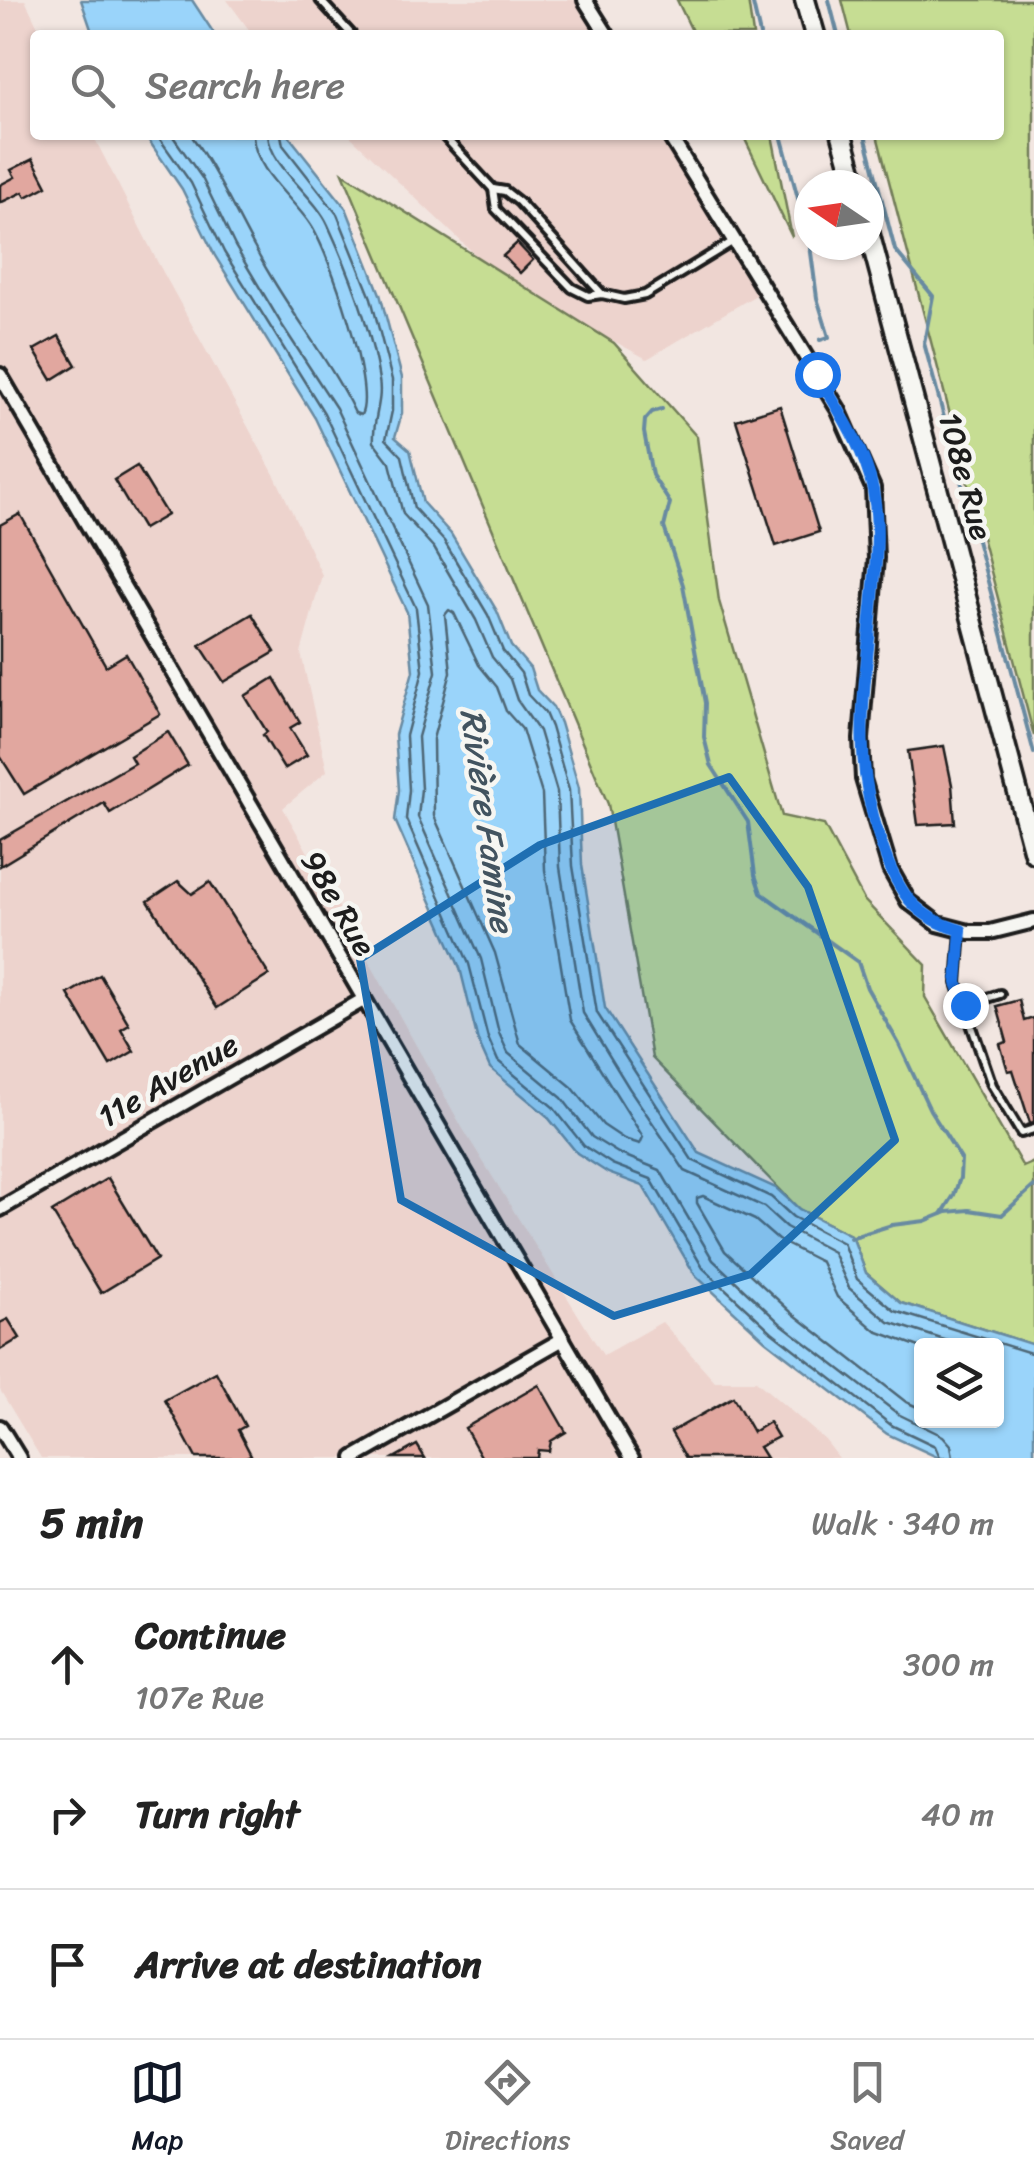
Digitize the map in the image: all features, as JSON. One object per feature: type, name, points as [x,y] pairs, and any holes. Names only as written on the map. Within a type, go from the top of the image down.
[{"type":"main road","points":[[805,0],[814,30]]},
{"type":"main road","points":[[843,140],[852,170]]},
{"type":"main road","name":"108e Rue","points":[[876,260],[1034,853]]},
{"type":"street","points":[[586,0],[604,30]]},
{"type":"street","points":[[673,140],[838,409],[873,488],[876,558],[862,700],[863,779],[890,869],[908,901],[938,924],[990,932],[1034,921]]},
{"type":"street","name":"98e Rue","points":[[0,375],[632,1458]]},
{"type":"street","name":"11e Avenue","points":[[0,1208],[363,1000]]},
{"type":"street","points":[[354,1458],[563,1340]]},
{"type":"street","points":[[0,1427],[19,1458]]},
{"type":"lane","points":[[320,0],[347,30]]},
{"type":"lane","points":[[448,140],[493,189],[496,208],[572,288],[588,296],[602,294],[624,299],[644,295],[734,241]]},
{"type":"lane","points":[[493,189],[505,191],[518,202],[602,294]]},
{"type":"lane","points":[[961,930],[957,983],[992,1085],[1021,1133],[1034,1129]]},
{"type":"lane","points":[[965,1005],[1000,994]]},
{"type":"highlighted area","points":[[729,777],[808,887],[895,1140],[751,1274],[614,1316],[401,1200],[360,959],[540,845]]},
{"type":"shaded area","points":[[0,0],[25,0],[40,30],[30,30],[30,140],[96,140],[276,478],[322,575],[301,653],[327,771],[283,808],[463,1129],[603,1355],[662,1322],[715,1381],[756,1381],[825,1440],[839,1458],[41,1458],[0,1390]]},
{"type":"shaded area","points":[[227,0],[580,0],[599,30],[249,30]]},
{"type":"shaded area","points":[[354,140],[668,140],[763,291],[647,359],[503,281]]},
{"type":"green space","points":[[677,0],[748,0],[752,30],[692,30]]},
{"type":"green space","points":[[842,0],[1034,0],[1034,736],[878,140],[1004,140],[1004,30],[850,30]]},
{"type":"green space","points":[[745,140],[773,140],[792,237]]},
{"type":"green space","points":[[343,173],[614,343],[697,437],[719,601],[782,816],[824,825],[864,900],[926,965],[925,997],[1023,1167],[1034,1162],[1034,1345],[901,1303],[866,1273],[852,1236],[799,1209],[652,1058],[608,804]]},
{"type":"water","points":[[81,0],[192,0],[212,30],[91,30]]},
{"type":"water","name":"Rivière Famine","points":[[148,140],[292,140],[346,208],[380,294],[402,378],[402,413],[395,437],[410,450],[423,503],[451,534],[497,611],[511,646],[530,668],[537,690],[553,707],[560,723],[579,788],[582,865],[605,1008],[699,1153],[776,1188],[799,1209],[852,1236],[866,1273],[901,1303],[1034,1345],[1034,1458],[939,1458],[887,1434],[765,1340],[695,1275],[643,1186],[608,1173],[577,1153],[546,1115],[490,1068],[478,1041],[460,968],[395,820],[399,790],[395,735],[413,671],[407,612],[315,418],[215,256],[182,189]]},
{"type":"building","points":[[33,159],[47,186],[26,197],[23,192],[0,203],[0,185],[15,177],[11,170]]},
{"type":"building","points":[[517,243],[533,260],[520,273],[503,256]]},
{"type":"building","points":[[59,336],[76,365],[52,380],[34,350]]},
{"type":"building","points":[[780,406],[819,532],[776,546],[736,420]]},
{"type":"building","points":[[137,466],[167,515],[143,529],[114,480]]},
{"type":"building","points":[[20,514],[106,666],[126,654],[160,714],[24,794],[0,756],[0,525]]},
{"type":"building","points":[[252,614],[275,652],[224,682],[200,645]]},
{"type":"building","points":[[274,678],[300,722],[290,728],[307,755],[284,769],[245,696]]},
{"type":"building","points":[[168,732],[188,765],[110,813],[104,803],[0,866],[0,840],[134,763],[130,756]]},
{"type":"building","points":[[944,746],[955,823],[918,825],[908,751]]},
{"type":"building","points":[[178,881],[192,894],[210,882],[269,975],[217,1008],[148,901]]},
{"type":"building","points":[[100,975],[129,1024],[121,1029],[134,1051],[110,1065],[68,994]]},
{"type":"building","points":[[1019,1000],[1024,1021],[1034,1018],[1034,1122],[1030,1123],[1000,1044],[1007,1042],[997,1006]]},
{"type":"building","points":[[108,1178],[157,1259],[101,1293],[52,1212]]},
{"type":"building","points":[[8,1319],[20,1338],[0,1350],[0,1323]]},
{"type":"building","points":[[216,1372],[245,1426],[238,1430],[251,1455],[244,1458],[196,1458],[165,1400]]},
{"type":"building","points":[[539,1385],[566,1432],[551,1441],[549,1451],[538,1450],[537,1458],[482,1458],[465,1428]]},
{"type":"building","points":[[733,1397],[753,1432],[769,1422],[778,1437],[759,1447],[766,1458],[686,1458],[671,1432]]},
{"type":"building","points":[[417,1445],[425,1458],[394,1458]]},
{"type":"waterway","points":[[752,0],[759,30]]},
{"type":"waterway","points":[[829,0],[837,30]]},
{"type":"waterway","points":[[782,140],[794,183]]},
{"type":"waterway","points":[[866,140],[895,250],[933,296],[924,343],[1034,753]]},
{"type":"waterway","points":[[812,260],[817,298],[829,337],[820,340]]},
{"type":"waterway","points":[[662,409],[645,420],[644,432],[652,475],[670,503],[664,527],[683,585],[705,703],[704,737],[711,765],[748,822],[761,893],[858,962],[867,988],[930,1110],[961,1159],[960,1178],[942,1214]]},
{"type":"waterway","points":[[850,1238],[947,1212],[969,1210],[1002,1215],[1034,1186]]},
{"type":"route","points":[[817,374],[858,448],[873,488],[876,558],[862,700],[863,779],[890,869],[908,901],[938,924],[961,930],[957,983],[965,1005]]}]
